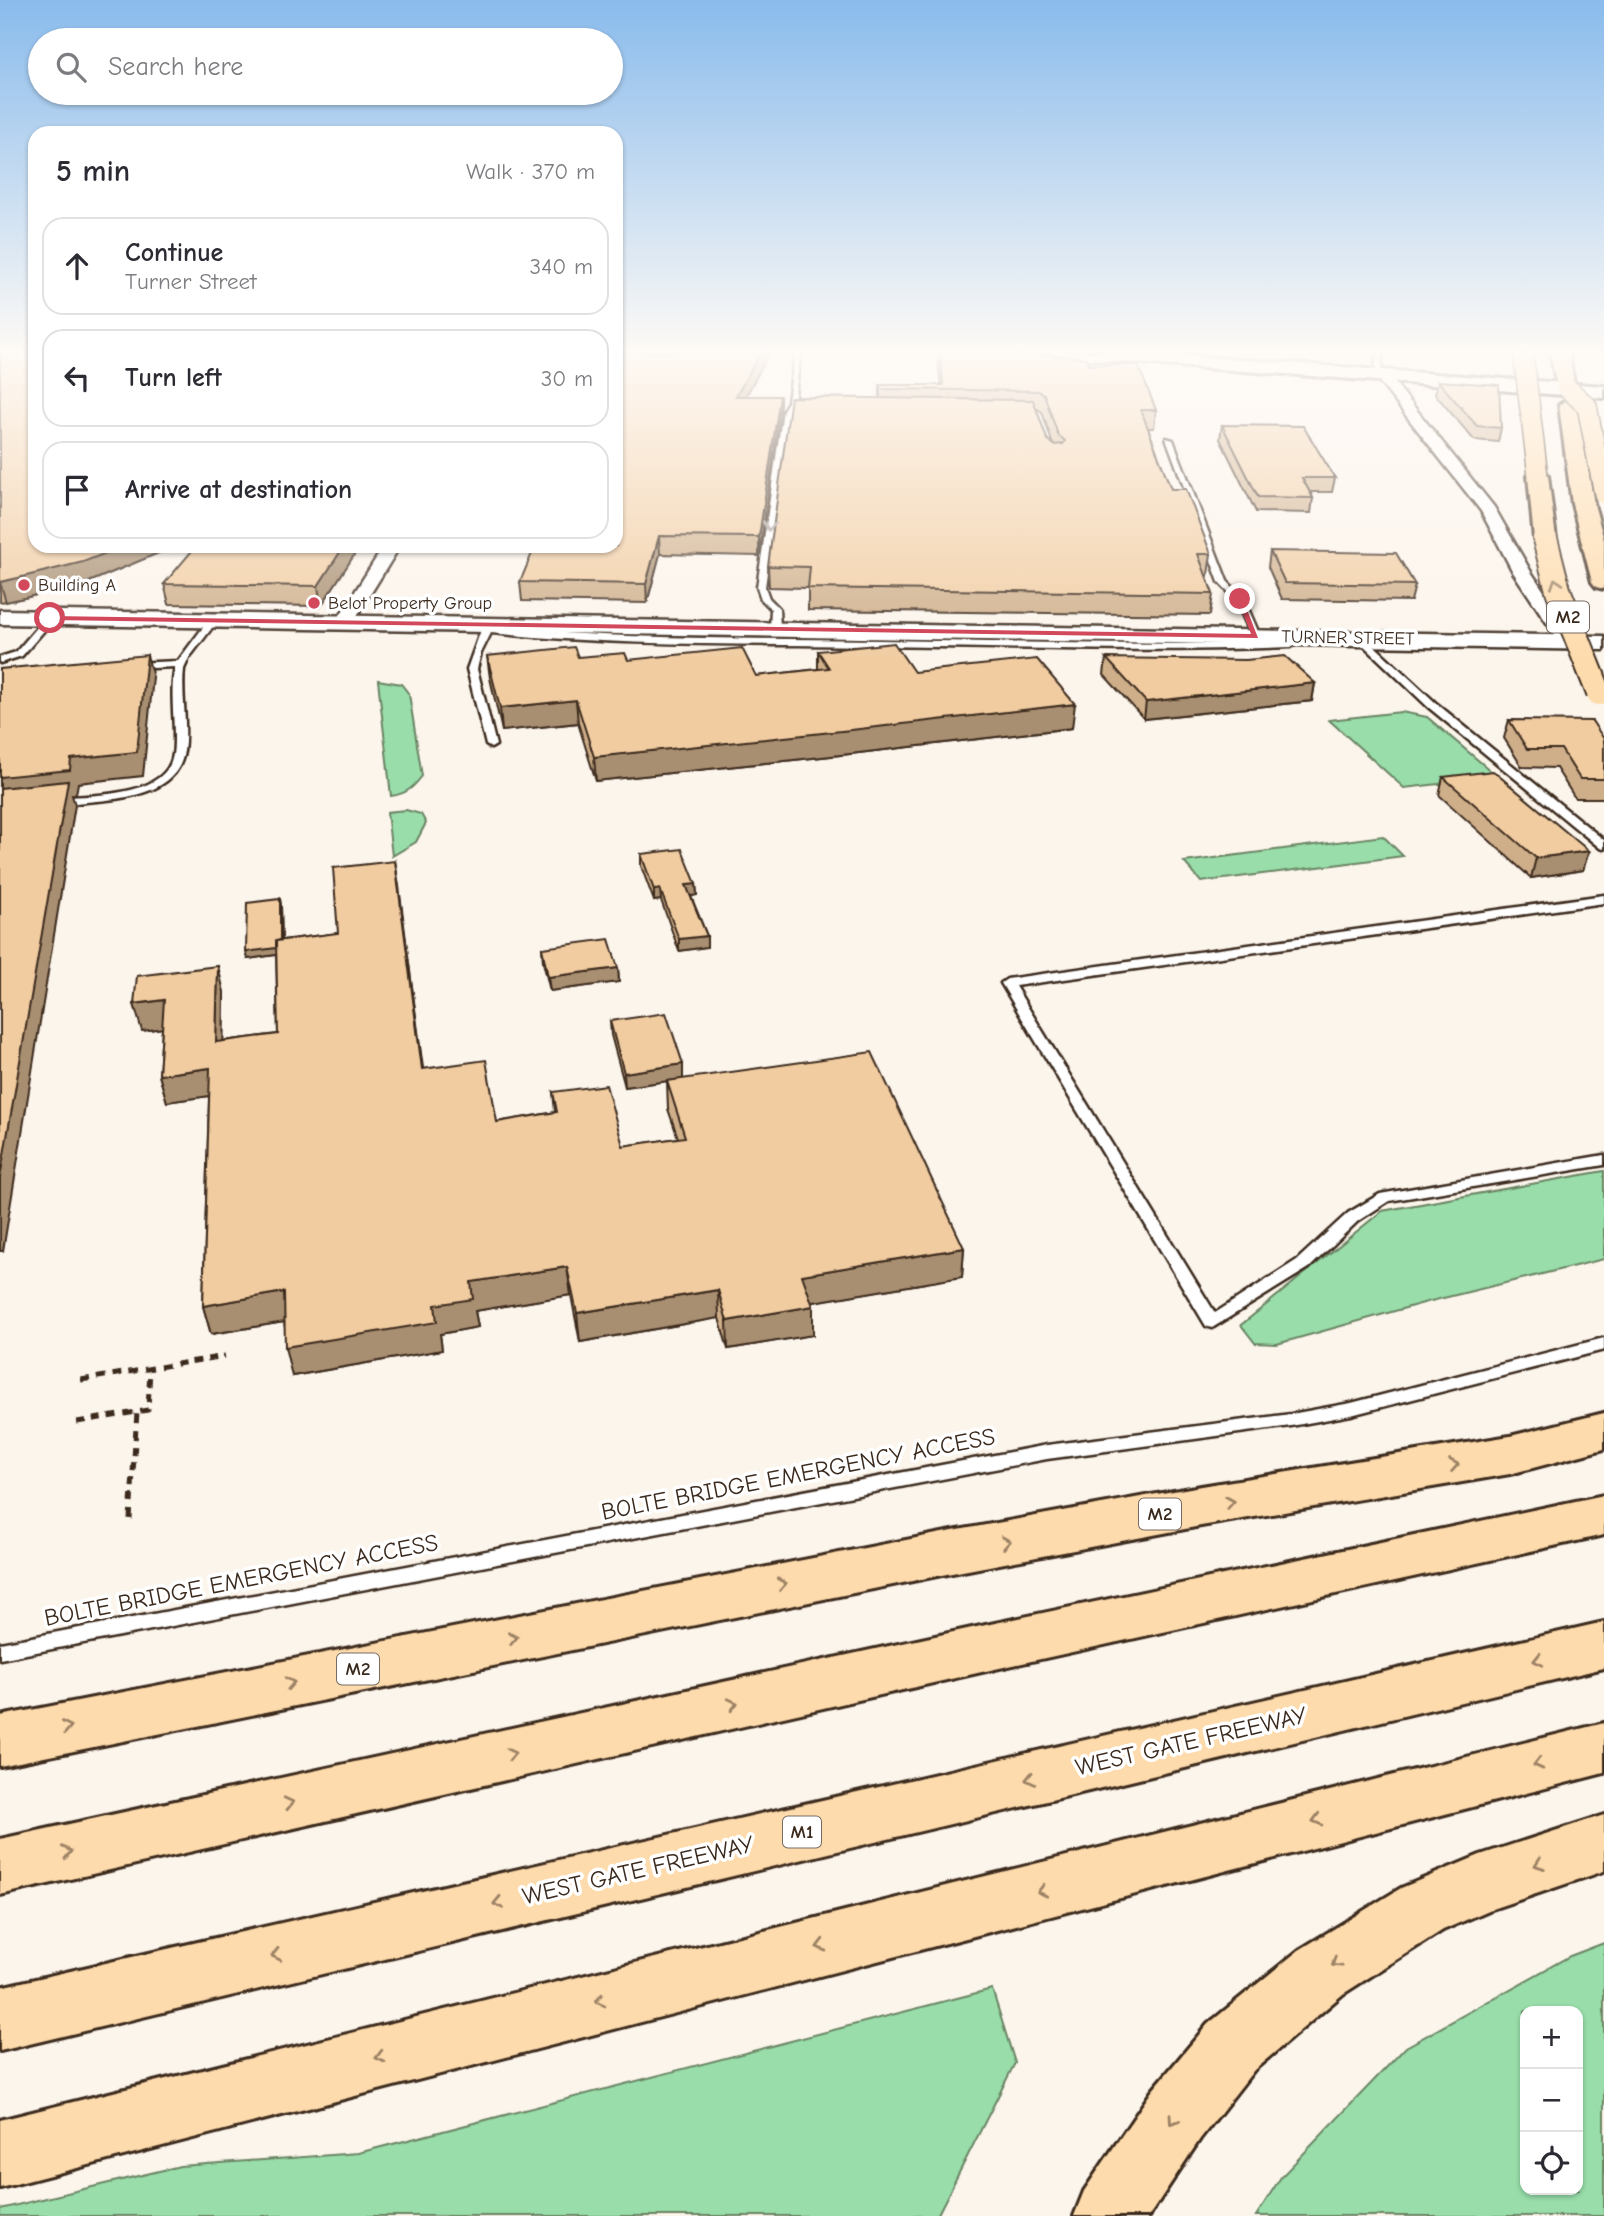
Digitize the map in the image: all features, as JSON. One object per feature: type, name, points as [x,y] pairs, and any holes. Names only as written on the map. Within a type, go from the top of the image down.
[{"type":"highway","name":"M2","points":[[1535,455],[1548,554],[1574,634],[1604,702]]},
{"type":"highway","name":"M2","points":[[1576,455],[1583,504],[1604,582]]},
{"type":"highway","name":"M2","points":[[1597,455],[1604,494]]},
{"type":"highway","name":"M2","points":[[0,1741],[947,1553],[1201,1506],[1510,1455],[1604,1431]]},
{"type":"highway","points":[[0,1867],[981,1649],[1352,1572],[1604,1515]]},
{"type":"highway","name":"WEST GATE FREEWAY","points":[[0,2019],[1604,1645]]},
{"type":"highway","points":[[0,2154],[1604,1748]]},
{"type":"highway","points":[[1110,2216],[1176,2115],[1231,2047],[1321,1972],[1422,1909],[1480,1884],[1604,1843]]},
{"type":"street","points":[[1445,455],[1488,510],[1522,572],[1570,643]]},
{"type":"street","points":[[344,622],[388,553]]},
{"type":"street","name":"TURNER STREET","points":[[0,617],[1604,643]]},
{"type":"lane","points":[[775,629],[775,608],[765,599],[761,587],[780,455]]},
{"type":"lane","points":[[1174,455],[1223,582],[1240,599],[1255,636]]},
{"type":"lane","points":[[0,660],[19,654],[50,618]]},
{"type":"lane","points":[[50,802],[140,790],[158,785],[175,768],[179,754],[178,680],[182,664],[213,620]]},
{"type":"lane","points":[[432,624],[617,639],[1153,648],[1250,646],[1361,638],[1432,705],[1604,846]]},
{"type":"lane","points":[[488,630],[476,653],[472,669],[491,745]]},
{"type":"lane","points":[[115,667],[182,664]]},
{"type":"lane","points":[[1604,898],[1007,983],[1212,1322],[1303,1264],[1353,1217],[1385,1197],[1604,1160]]},
{"type":"lane","name":"BOLTE BRIDGE EMERGENCY ACCESS","points":[[0,1651],[1047,1452],[1291,1420],[1351,1409],[1604,1344]]},
{"type":"path","points":[[81,1380],[225,1356]]},
{"type":"path","points":[[77,1422],[148,1410],[150,1368]]},
{"type":"path","points":[[130,1519],[137,1412]]},
{"type":"green space","points":[[378,680],[401,684],[409,694],[422,776],[409,790],[391,796]]},
{"type":"green space","points":[[1401,712],[1427,717],[1492,772],[1483,779],[1404,788],[1329,720]]},
{"type":"green space","points":[[406,810],[421,814],[426,823],[416,842],[392,856],[387,812]]},
{"type":"green space","points":[[1383,836],[1403,856],[1201,882],[1184,862]]},
{"type":"green space","points":[[1604,1171],[1604,1259],[1427,1302],[1277,1344],[1255,1343],[1241,1325],[1382,1211]]},
{"type":"green space","points":[[1604,1943],[1604,2216],[1256,2216],[1281,2177],[1406,2047],[1570,1956]]},
{"type":"green space","points":[[992,1989],[1015,2063],[937,2216],[0,2216],[0,2209],[180,2166],[358,2153]]},
{"type":"building","points":[[0,455],[28,455],[28,553],[106,553],[83,562],[0,582]]},
{"type":"building","points":[[623,455],[771,455],[759,537],[659,536],[646,584],[520,582],[532,553],[623,553]]},
{"type":"building","points":[[783,455],[1158,455],[1171,489],[1186,489],[1211,554],[1198,554],[1213,594],[808,588],[810,567],[768,566]]},
{"type":"building","points":[[1237,455],[1321,455],[1335,478],[1302,478],[1313,498],[1258,497]]},
{"type":"building","points":[[1270,551],[1396,553],[1415,585],[1285,583]]},
{"type":"building","points":[[190,553],[339,553],[318,586],[164,584]]},
{"type":"building","points":[[894,643],[914,672],[1037,659],[1075,704],[594,757],[576,700],[500,708],[487,656],[574,647],[578,657],[625,653],[628,660],[742,648],[756,676],[829,668],[818,651]]},
{"type":"building","points":[[147,655],[137,752],[71,759],[70,770],[0,777],[0,669]]},
{"type":"building","points":[[1285,656],[1315,683],[1146,702],[1106,658],[1246,660]]},
{"type":"building","points":[[1509,720],[1592,721],[1604,739],[1604,779],[1580,779],[1561,749],[1527,749]]},
{"type":"building","points":[[1493,771],[1589,851],[1536,858],[1443,777]]},
{"type":"building","points":[[68,781],[0,1178],[0,788]]},
{"type":"building","points":[[682,849],[696,884],[686,885],[707,936],[679,939],[660,889],[654,890],[641,854]]},
{"type":"building","points":[[395,861],[422,1069],[486,1060],[497,1122],[557,1112],[553,1092],[606,1085],[623,1146],[685,1137],[667,1081],[872,1052],[964,1248],[802,1275],[813,1306],[727,1321],[718,1290],[577,1313],[567,1267],[471,1282],[473,1299],[435,1305],[437,1322],[285,1347],[284,1292],[203,1306],[210,1068],[159,1075],[164,1000],[134,1004],[137,976],[218,966],[216,1042],[278,1034],[276,941],[338,933],[333,868]]},
{"type":"building","points":[[280,899],[280,940],[276,941],[276,948],[246,952],[247,903]]},
{"type":"building","points":[[609,939],[618,968],[548,977],[542,948]]},
{"type":"building","points":[[666,1013],[683,1064],[624,1073],[610,1021]]},
{"type":"place","name":"Building A","points":[[24,585]]},
{"type":"place","name":"Belot Property Group","points":[[314,603]]},
{"type":"route","points":[[50,618],[1255,636],[1240,599]]}]
